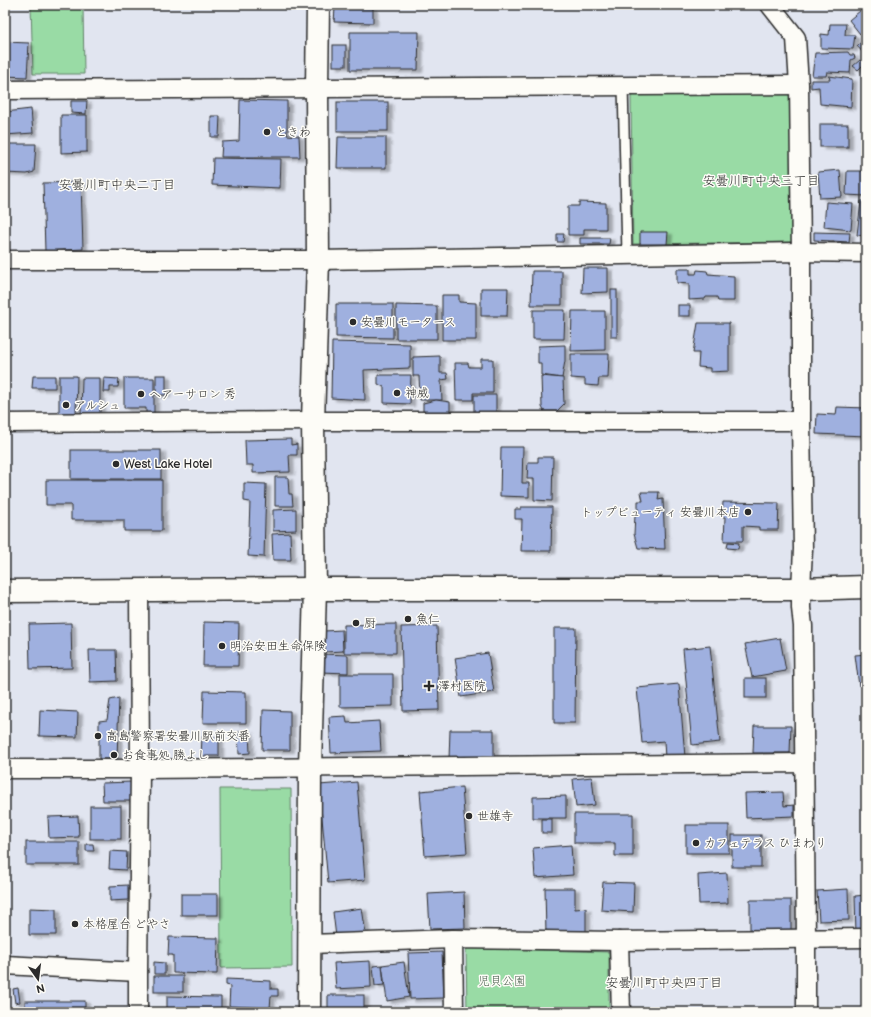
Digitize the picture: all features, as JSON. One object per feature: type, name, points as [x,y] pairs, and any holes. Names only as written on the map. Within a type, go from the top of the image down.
[{"type":"street","points":[[310,1012],[310,767],[315,589],[313,421],[318,260],[318,5]]},
{"type":"street","points":[[770,5],[796,38],[799,85],[803,549],[800,589],[803,626],[806,1012]]},
{"type":"street","points":[[5,90],[799,85]]},
{"type":"street","points":[[5,260],[318,260],[801,252],[866,253]]},
{"type":"street","points":[[5,423],[313,421],[801,421]]},
{"type":"street","points":[[5,591],[315,589],[800,589],[866,587]]},
{"type":"street","points":[[138,1012],[140,769],[139,591]]},
{"type":"street","points":[[5,770],[804,763]]},
{"type":"street","points":[[310,944],[453,939],[619,941],[866,938]]},
{"type":"street","points":[[453,939],[454,1012]]},
{"type":"street","points":[[619,941],[621,1012]]},
{"type":"street","points":[[5,965],[138,972]]},
{"type":"lane","points":[[622,86],[626,255]]},
{"type":"green space","points":[[31,5],[83,5],[84,74],[33,74]]},
{"type":"green space","points":[[790,92],[792,242],[633,244],[631,94]]},
{"type":"green space","points":[[220,789],[291,789],[292,967],[221,968]]},
{"type":"green space","name":"児貝公園","points":[[466,948],[609,952],[609,1012],[467,1012]]},
{"type":"building","points":[[866,6],[866,29],[860,34],[849,20]]},
{"type":"building","points":[[335,8],[373,8],[373,23],[334,22]]},
{"type":"building","points":[[830,24],[846,24],[845,35],[855,35],[853,49],[821,48],[821,34],[829,35]]},
{"type":"building","points":[[350,32],[419,32],[418,70],[350,70]]},
{"type":"building","points":[[866,37],[866,56],[857,46]]},
{"type":"building","points":[[5,42],[29,43],[27,77],[5,76]]},
{"type":"building","points":[[333,45],[346,45],[346,66],[333,66]]},
{"type":"building","points":[[848,52],[850,55],[854,55],[855,58],[851,60],[850,73],[827,72],[826,76],[812,76],[815,53]]},
{"type":"building","points":[[860,60],[864,64],[858,70],[853,66]]},
{"type":"building","points":[[829,76],[852,79],[851,107],[820,104],[819,87],[811,88],[811,80],[830,80]]},
{"type":"building","points":[[240,100],[287,101],[287,135],[299,136],[300,157],[221,157],[222,142],[239,141]]},
{"type":"building","points":[[71,101],[87,101],[86,114],[71,113]]},
{"type":"building","points":[[337,102],[388,102],[388,131],[337,131]]},
{"type":"building","points":[[31,109],[33,133],[5,135],[5,112]]},
{"type":"building","points":[[61,115],[87,115],[87,152],[61,153]]},
{"type":"building","points":[[211,116],[220,116],[219,137],[211,137]]},
{"type":"building","points":[[820,124],[848,124],[848,147],[820,147]]},
{"type":"building","points":[[338,137],[386,137],[386,168],[337,168]]},
{"type":"building","points":[[5,144],[36,144],[34,172],[27,174],[5,173]]},
{"type":"building","points":[[213,158],[281,159],[280,188],[212,185]]},
{"type":"building","points":[[840,170],[842,197],[820,198],[818,172]]},
{"type":"building","points":[[847,171],[866,171],[866,196],[846,195]]},
{"type":"building","points":[[81,182],[83,249],[45,251],[43,183]]},
{"type":"building","points":[[861,201],[866,201],[866,236],[857,235]]},
{"type":"building","points":[[579,202],[606,203],[606,229],[584,229],[584,235],[568,235],[568,206],[579,206]]},
{"type":"building","points":[[826,202],[853,204],[851,230],[824,227]]},
{"type":"building","points":[[640,232],[668,232],[667,244],[640,244]]},
{"type":"building","points":[[814,232],[850,233],[849,242],[814,240]]},
{"type":"building","points":[[557,234],[564,234],[563,242],[557,242]]},
{"type":"building","points":[[580,238],[610,238],[609,244],[580,244]]},
{"type":"building","points":[[583,268],[608,268],[608,292],[582,293]]},
{"type":"building","points":[[677,269],[690,269],[690,274],[696,274],[697,270],[707,271],[708,274],[734,276],[734,301],[718,301],[717,297],[689,300],[689,284],[677,283]]},
{"type":"building","points":[[532,271],[562,271],[562,305],[531,305]]},
{"type":"building","points":[[481,288],[508,288],[507,316],[481,316]]},
{"type":"building","points":[[611,290],[617,290],[617,337],[611,337]]},
{"type":"building","points":[[442,295],[459,295],[459,302],[476,303],[476,340],[442,340]]},
{"type":"building","points":[[336,304],[393,304],[393,338],[336,337]]},
{"type":"building","points":[[396,305],[437,306],[437,339],[396,339]]},
{"type":"building","points":[[678,305],[690,305],[690,316],[678,316]]},
{"type":"building","points":[[533,310],[565,310],[564,339],[533,339]]},
{"type":"building","points":[[572,311],[605,311],[605,350],[571,351]]},
{"type":"building","points":[[698,323],[729,323],[729,371],[710,372],[710,368],[698,367],[699,353],[693,353]]},
{"type":"building","points":[[332,342],[410,344],[410,368],[364,370],[365,400],[331,398]]},
{"type":"building","points":[[565,345],[565,361],[562,378],[541,375],[541,363],[538,363],[538,346]]},
{"type":"building","points":[[571,354],[609,354],[608,378],[599,378],[598,386],[585,385],[585,379],[571,378]]},
{"type":"building","points":[[440,356],[440,373],[447,373],[448,379],[441,380],[442,400],[420,400],[419,376],[413,376],[413,357]]},
{"type":"building","points":[[481,359],[493,359],[493,393],[473,393],[473,400],[456,400],[455,363],[468,363],[469,367],[481,367]]},
{"type":"building","points":[[156,375],[166,375],[166,395],[156,395]]},
{"type":"building","points":[[378,375],[411,375],[410,404],[384,403],[384,387],[378,384]]},
{"type":"building","points":[[33,376],[55,376],[55,388],[32,388]]},
{"type":"building","points":[[59,376],[77,376],[76,414],[59,414]]},
{"type":"building","points":[[541,376],[563,378],[564,404],[557,411],[544,411],[542,407]]},
{"type":"building","points":[[82,378],[100,378],[100,415],[81,415]]},
{"type":"building","points":[[104,378],[119,379],[118,387],[110,387],[110,392],[103,392]]},
{"type":"building","points":[[124,378],[154,378],[154,416],[146,416],[146,408],[124,408]]},
{"type":"building","points":[[474,395],[496,395],[496,413],[474,413]]},
{"type":"building","points":[[436,400],[450,402],[450,413],[423,413],[423,403]]},
{"type":"building","points":[[837,407],[866,408],[866,436],[816,434],[817,414],[836,415]]},
{"type":"building","points":[[291,439],[291,445],[297,444],[297,455],[289,455],[290,472],[253,473],[253,465],[246,465],[245,440]]},
{"type":"building","points":[[501,447],[523,447],[522,483],[529,483],[529,497],[500,496]]},
{"type":"building","name":"West Lake Hotel","points":[[71,450],[161,450],[161,479],[71,479]]},
{"type":"building","points":[[538,457],[553,457],[552,501],[534,500],[534,479],[527,479],[528,462],[538,462]]},
{"type":"building","points":[[275,477],[288,477],[289,494],[292,494],[293,506],[275,506]]},
{"type":"building","points":[[46,480],[162,480],[162,531],[124,531],[124,520],[71,520],[71,505],[46,505]]},
{"type":"building","points":[[244,483],[266,484],[264,557],[248,556],[250,502],[244,501]]},
{"type":"building","points":[[641,492],[659,492],[658,500],[663,499],[665,549],[638,548],[634,534],[635,515],[638,515],[638,501],[643,501]]},
{"type":"building","points":[[723,502],[779,503],[778,530],[759,530],[759,527],[743,526],[743,541],[724,541],[725,517],[722,517]]},
{"type":"building","points":[[521,507],[552,507],[551,551],[521,551],[522,519],[515,519],[515,509],[521,509]]},
{"type":"building","points":[[296,509],[296,530],[273,531],[273,510]]},
{"type":"building","points":[[290,533],[291,560],[273,560],[272,534]]},
{"type":"building","points":[[728,542],[739,543],[738,549],[727,548]]},
{"type":"building","points":[[204,622],[239,623],[238,666],[203,666]]},
{"type":"building","points":[[71,623],[72,668],[30,669],[29,624]]},
{"type":"building","points":[[396,624],[396,653],[344,653],[344,625]]},
{"type":"building","points":[[437,626],[439,710],[403,711],[401,627]]},
{"type":"building","points":[[554,628],[576,628],[575,723],[554,723]]},
{"type":"building","points":[[342,630],[343,651],[325,652],[324,631]]},
{"type":"building","points":[[780,638],[786,671],[752,677],[745,644]]},
{"type":"building","points":[[710,646],[720,742],[692,745],[683,649]]},
{"type":"building","points":[[89,650],[116,650],[117,681],[90,682]]},
{"type":"building","points":[[488,653],[494,692],[461,697],[455,658]]},
{"type":"building","points":[[321,654],[348,655],[348,673],[321,672]]},
{"type":"building","points":[[866,654],[866,685],[859,686],[855,655]]},
{"type":"building","points":[[340,674],[393,674],[393,706],[340,707]]},
{"type":"building","points":[[745,678],[766,678],[766,698],[745,698]]},
{"type":"building","points":[[679,684],[685,757],[665,759],[664,741],[642,743],[637,688]]},
{"type":"building","points":[[204,691],[246,692],[246,723],[203,723]]},
{"type":"building","points":[[119,698],[117,759],[99,759],[99,721],[107,720],[110,700]]},
{"type":"building","points":[[40,710],[78,712],[77,737],[39,736]]},
{"type":"building","points":[[263,710],[290,711],[290,750],[262,750]]},
{"type":"building","points":[[346,716],[347,723],[379,721],[381,751],[331,753],[329,717]]},
{"type":"building","points":[[754,726],[791,726],[790,753],[753,753]]},
{"type":"building","points":[[450,730],[494,730],[494,759],[449,759]]},
{"type":"building","points":[[249,731],[250,753],[239,754],[238,732]]},
{"type":"building","points":[[202,737],[219,737],[219,756],[201,756]]},
{"type":"building","points":[[592,777],[595,805],[576,807],[573,779]]},
{"type":"building","points":[[131,782],[131,801],[103,801],[102,783]]},
{"type":"building","points":[[357,782],[365,880],[328,883],[319,785]]},
{"type":"building","points":[[462,787],[467,853],[425,856],[420,791]]},
{"type":"building","points":[[783,792],[784,806],[794,805],[794,816],[746,818],[745,793]]},
{"type":"building","points":[[566,796],[566,818],[533,818],[533,797]]},
{"type":"building","points":[[90,806],[121,806],[121,839],[90,839]]},
{"type":"building","points":[[574,814],[633,814],[633,856],[615,856],[615,843],[574,843]]},
{"type":"building","points":[[78,816],[79,837],[49,838],[48,817]]},
{"type":"building","points":[[542,819],[552,819],[552,833],[542,833]]},
{"type":"building","points":[[686,825],[729,825],[729,853],[686,853]]},
{"type":"building","points":[[732,835],[761,835],[761,867],[732,867]]},
{"type":"building","points":[[26,842],[79,842],[79,865],[26,865]]},
{"type":"building","points":[[86,844],[93,844],[94,851],[86,851]]},
{"type":"building","points":[[571,845],[573,875],[535,878],[533,848]]},
{"type":"building","points":[[110,851],[127,852],[126,870],[109,869]]},
{"type":"building","points":[[727,873],[728,903],[699,904],[698,875]]},
{"type":"building","points":[[603,882],[634,883],[633,912],[601,910]]},
{"type":"building","points":[[128,885],[128,900],[110,901],[110,886]]},
{"type":"building","points":[[545,888],[575,888],[575,909],[586,908],[586,935],[546,935]]},
{"type":"building","points":[[848,889],[849,920],[819,921],[817,891]]},
{"type":"building","points":[[464,892],[465,928],[430,929],[428,894]]},
{"type":"building","points":[[181,894],[218,894],[218,915],[181,915]]},
{"type":"building","points":[[866,895],[866,934],[856,935],[855,896]]},
{"type":"building","points":[[750,900],[791,900],[791,932],[750,932]]},
{"type":"building","points":[[29,908],[56,909],[56,935],[29,935]]},
{"type":"building","points":[[362,908],[366,934],[336,937],[333,912]]},
{"type":"building","points":[[169,937],[218,938],[217,974],[173,973],[173,955],[168,955]]},
{"type":"building","points":[[442,952],[444,998],[410,999],[408,953]]},
{"type":"building","points":[[370,961],[371,987],[336,989],[334,963]]},
{"type":"building","points":[[154,962],[165,963],[165,974],[154,974]]},
{"type":"building","points":[[404,962],[409,997],[387,1001],[382,965]]},
{"type":"building","points":[[382,965],[384,985],[375,986],[373,966]]},
{"type":"building","points":[[154,976],[183,976],[183,992],[154,992]]},
{"type":"building","points":[[226,979],[271,981],[271,989],[278,989],[278,996],[271,996],[270,1008],[229,1006],[230,986],[226,985]]},
{"type":"building","points":[[18,988],[20,1002],[15,1003],[13,989]]},
{"type":"building","points":[[328,995],[364,995],[364,1012],[328,1012]]},
{"type":"building","points":[[167,996],[221,997],[221,1012],[167,1012]]},
{"type":"building","points":[[25,1001],[85,1001],[85,1012],[25,1012]]},
{"type":"place","name":"ときわ","points":[[267,132]]},
{"type":"place","name":"安曇川モータース","points":[[353,322]]},
{"type":"place","name":"神威","points":[[397,393]]},
{"type":"place","name":"ヘアーサロン 秀","points":[[141,394]]},
{"type":"place","name":"アルシュ","points":[[66,405]]},
{"type":"place","name":"West Lake Hotel","points":[[116,464]]},
{"type":"place","name":"トップビューティ 安曇川本店","points":[[748,512]]},
{"type":"place","name":"魚仁","points":[[408,619]]},
{"type":"place","name":"厨","points":[[356,623]]},
{"type":"place","name":"明治安田生命保険","points":[[222,646]]},
{"type":"place","name":"澤村医院","points":[[429,686]]},
{"type":"place","name":"高島警察署安曇川駅前交番","points":[[98,736]]},
{"type":"place","name":"お食事処 勝よし","points":[[114,755]]},
{"type":"place","name":"世雄寺","points":[[469,816]]},
{"type":"place","name":"カフェテラス ひまわり","points":[[696,843]]},
{"type":"place","name":"本格屋台 どやさ","points":[[75,924]]},
{"type":"district","name":"安曇川町中央三丁目","points":[[761,180]]},
{"type":"district","name":"安曇川町中央二丁目","points":[[117,184]]},
{"type":"district","name":"安曇川町中央四丁目","points":[[664,982]]}]
